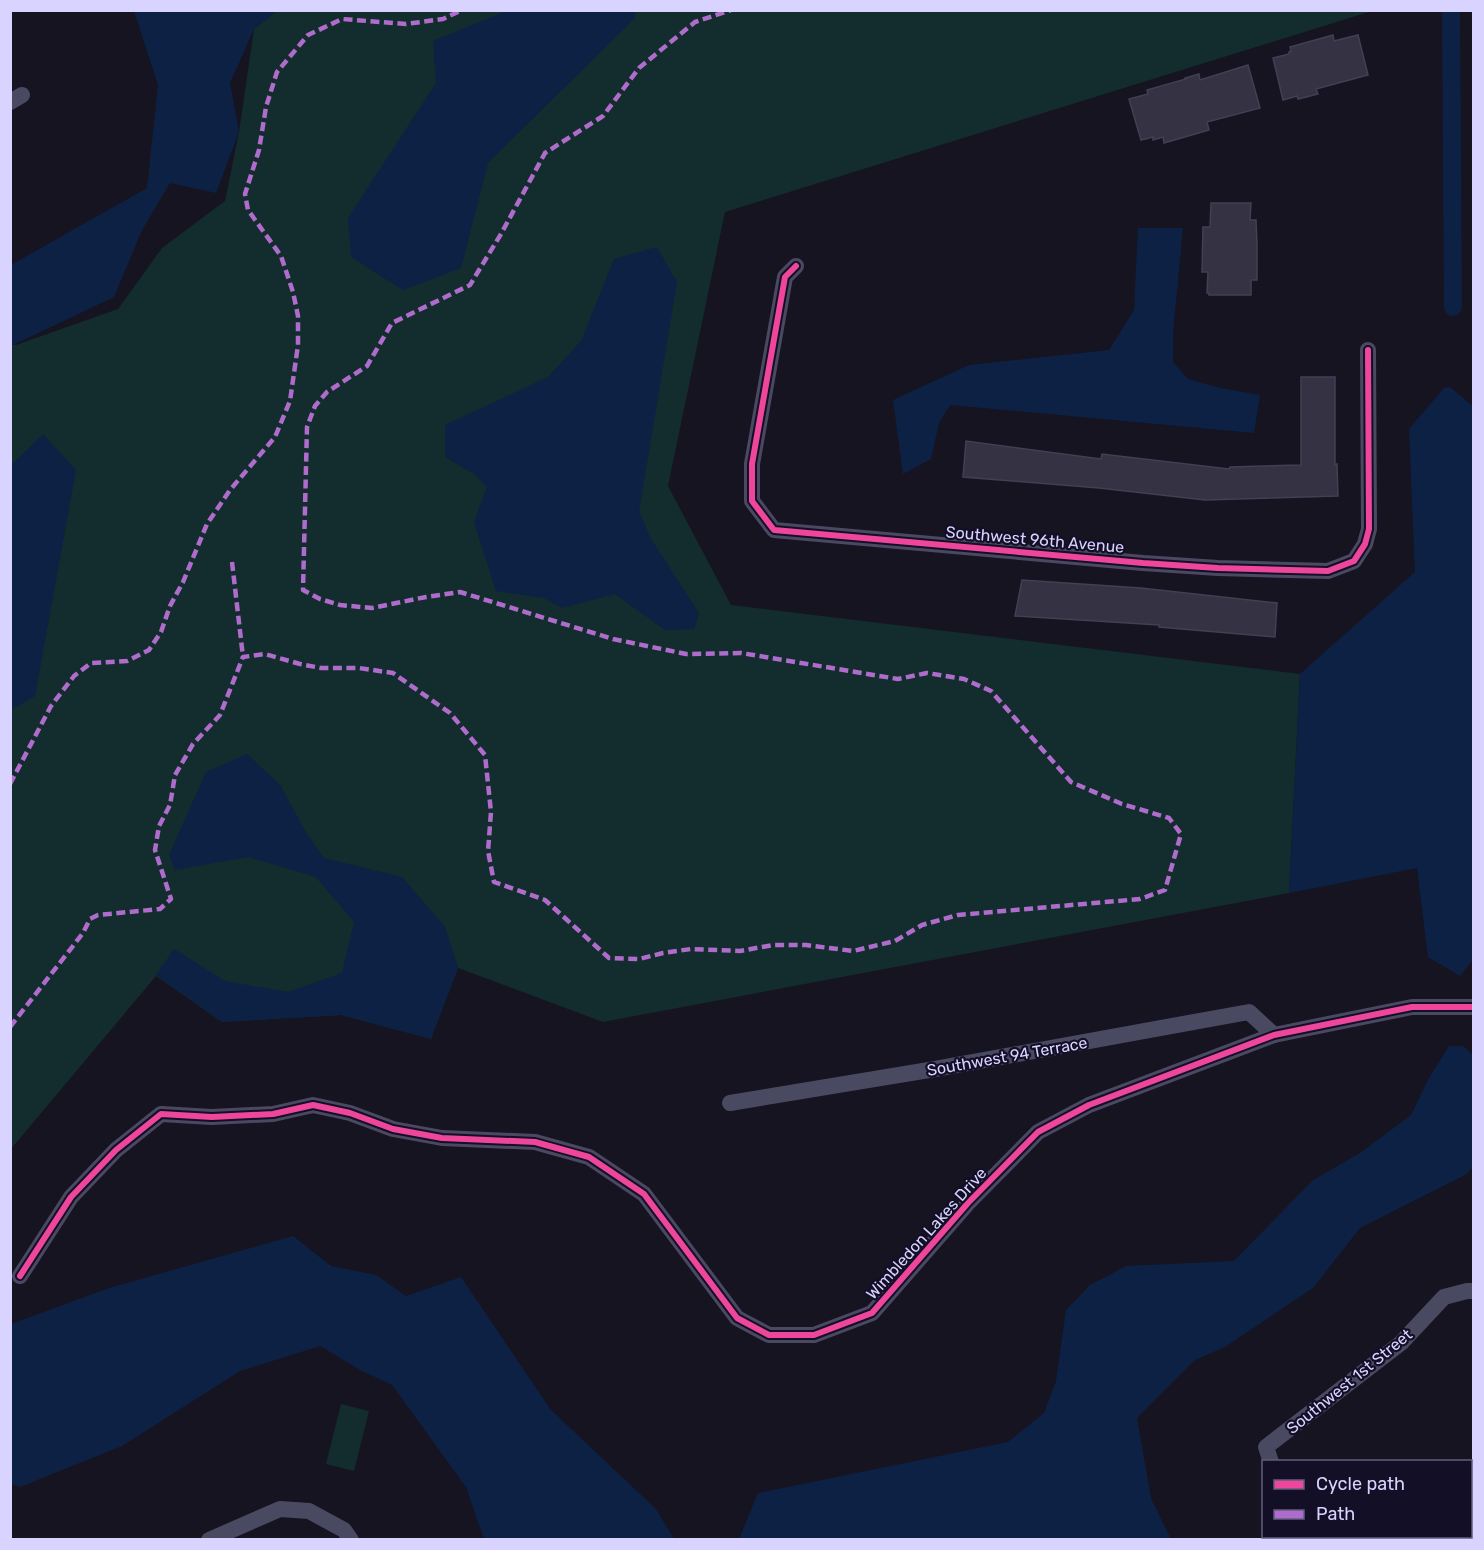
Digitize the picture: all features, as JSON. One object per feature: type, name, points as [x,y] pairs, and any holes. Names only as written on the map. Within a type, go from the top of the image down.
[{"type":"street","name":"Southwest 96th Avenue","points":[[796,266],[785,277],[752,464],[752,501],[774,530],[1143,563],[1328,571],[1354,561],[1365,544],[1369,529],[1368,350]]},
{"type":"street","name":"Wimbledon Lakes Drive","points":[[20,1276],[71,1197],[116,1150],[161,1114],[212,1117],[273,1114],[313,1105],[350,1113],[393,1130],[442,1138],[535,1142],[589,1157],[644,1194],[737,1318],[769,1335],[814,1335],[872,1313],[968,1203],[1038,1132],[1089,1105],[1274,1035],[1412,1006],[1473,1007]]},
{"type":"street","name":"Southwest 94 Terrace","points":[[730,1103],[935,1069],[1249,1012],[1274,1035]]},
{"type":"street","name":"Southwest 1st Street","points":[[1270,1460],[1266,1447],[1401,1343],[1444,1297],[1467,1291],[1473,1292]]},
{"type":"street","points":[[209,1539],[280,1509],[309,1511],[344,1530],[351,1539]]},
{"type":"green space","points":[[277,10],[1372,11],[725,212],[668,486],[731,605],[1300,674],[1289,893],[603,1022],[458,968],[431,1039],[341,1015],[222,1022],[156,976],[11,1149],[11,344],[16,345],[118,309],[162,248],[225,201],[239,132],[254,29]]},
{"type":"green space","points":[[341,1404],[369,1411],[354,1471],[326,1464]]},
{"type":"water","points":[[509,10],[636,11],[634,19],[488,163],[461,268],[403,290],[351,257],[348,218],[436,83],[433,41]]},
{"type":"water","points":[[134,11],[277,11],[254,29],[230,83],[239,132],[216,193],[170,183],[142,230],[114,297],[11,346],[11,265],[147,188],[158,85]]},
{"type":"water","points":[[1138,228],[1183,228],[1173,333],[1173,362],[1188,379],[1260,395],[1254,433],[950,405],[939,423],[931,459],[903,474],[893,400],[969,365],[1109,350],[1134,310]]},
{"type":"water","points":[[657,247],[677,282],[639,511],[651,539],[699,613],[694,629],[665,630],[615,594],[562,608],[544,598],[496,591],[474,522],[487,487],[474,474],[445,457],[445,425],[548,377],[581,341],[614,259]]},
{"type":"water","points":[[1450,387],[1474,407],[1474,958],[1460,976],[1428,957],[1417,868],[1289,893],[1300,674],[1415,572],[1409,429],[1444,388]]},
{"type":"water","points":[[43,434],[76,470],[35,696],[11,710],[12,464]]},
{"type":"water","points":[[247,754],[280,785],[307,834],[324,858],[402,877],[445,927],[458,968],[431,1039],[341,1015],[222,1022],[156,975],[174,949],[225,981],[288,992],[342,973],[354,922],[316,877],[248,857],[175,870],[169,855],[206,772]]},
{"type":"water","points":[[1449,1046],[1463,1046],[1473,1055],[1473,1167],[1467,1174],[1360,1228],[1313,1288],[1225,1347],[1195,1360],[1137,1418],[1151,1498],[1171,1539],[739,1539],[758,1493],[1008,1442],[1044,1413],[1056,1381],[1066,1310],[1090,1285],[1126,1266],[1234,1261],[1313,1180],[1360,1153],[1411,1115],[1429,1078]]},
{"type":"water","points":[[293,1236],[331,1266],[376,1275],[406,1296],[461,1277],[551,1410],[656,1509],[674,1539],[484,1539],[466,1487],[392,1385],[362,1371],[320,1346],[240,1371],[122,1446],[20,1487],[11,1484],[11,1324],[109,1288]]},
{"type":"building","points":[[1333,35],[1334,41],[1358,35],[1368,75],[1316,89],[1318,94],[1283,100],[1273,58],[1289,54],[1290,47]]},
{"type":"building","points":[[1248,65],[1260,108],[1207,122],[1209,130],[1164,143],[1163,137],[1141,140],[1129,99],[1148,94],[1147,90],[1199,74],[1200,80]]},
{"type":"building","points":[[1211,203],[1251,203],[1250,220],[1256,220],[1257,280],[1251,280],[1251,295],[1209,295],[1207,293],[1208,272],[1202,272],[1203,227],[1210,227]]},
{"type":"building","points":[[1301,377],[1335,377],[1335,465],[1337,464],[1338,496],[1205,500],[1099,488],[963,477],[966,441],[1101,459],[1102,454],[1229,469],[1230,467],[1301,465]]},
{"type":"building","points":[[1022,580],[1141,588],[1277,603],[1275,637],[1159,627],[1159,625],[1015,616]]},
{"type":"waterway","points":[[1451,10],[1453,307]]},
{"type":"marked path","points":[[10,784],[51,706],[74,676],[91,663],[127,661],[149,650],[161,632],[170,606],[183,582],[207,524],[230,490],[275,437],[290,401],[298,345],[298,316],[293,292],[281,256],[248,210],[245,194],[259,150],[266,107],[277,72],[308,35],[342,19],[406,24],[443,19],[462,10]]},
{"type":"marked path","points":[[10,1027],[83,933],[90,919],[98,915],[160,909],[171,899],[155,850],[159,826],[170,805],[175,775],[193,744],[220,715],[243,657],[265,654],[321,668],[359,668],[393,673],[450,713],[485,755],[491,812],[488,851],[494,882],[545,900],[609,958],[639,959],[691,949],[740,951],[773,945],[806,945],[853,951],[895,941],[922,925],[958,915],[1140,899],[1165,890],[1181,834],[1169,818],[1122,804],[1071,782],[991,691],[964,679],[927,673],[898,679],[741,653],[686,654],[613,639],[460,592],[372,608],[340,605],[320,599],[303,590],[307,427],[315,406],[327,392],[367,366],[392,323],[470,285],[545,153],[603,116],[639,68],[695,22],[731,10]]},
{"type":"marked path","points":[[232,562],[243,657]]},
{"type":"cycle path","points":[[796,266],[785,277],[752,464],[752,501],[774,530],[1143,563],[1328,571],[1354,561],[1365,544],[1369,529],[1368,350]]},
{"type":"cycle path","points":[[20,1276],[71,1197],[116,1150],[161,1114],[212,1117],[273,1114],[313,1105],[350,1113],[393,1129],[442,1138],[535,1142],[589,1157],[644,1194],[737,1318],[769,1335],[814,1335],[872,1313],[968,1203],[1038,1132],[1089,1105],[1274,1035],[1412,1007],[1474,1007]]}]
